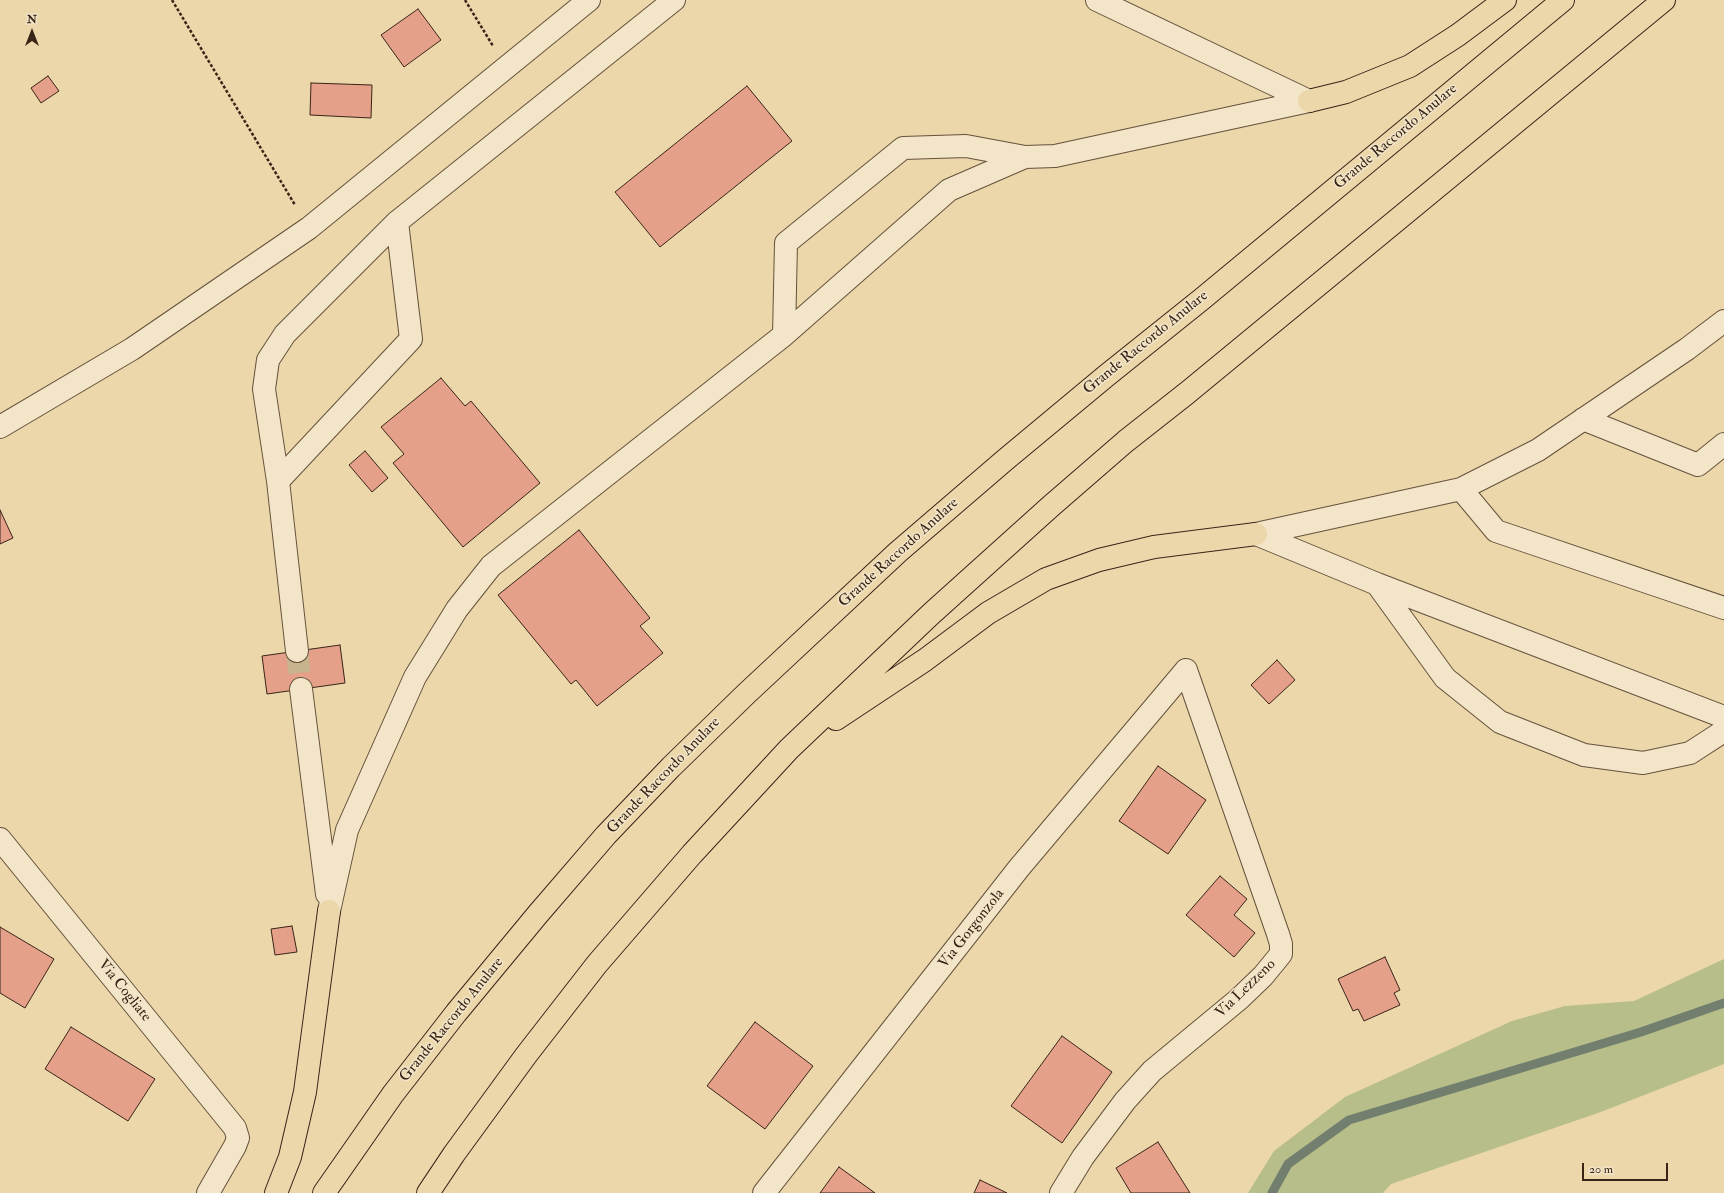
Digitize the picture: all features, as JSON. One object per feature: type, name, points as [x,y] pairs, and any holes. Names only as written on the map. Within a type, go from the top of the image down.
[{"type":"highway","points":[[1309,101],[1346,92],[1410,66],[1458,35],[1505,0]]},
{"type":"highway","name":"Grande Raccordo Anulare","points":[[324,1193],[393,1094],[456,1013],[543,908],[606,835],[671,767],[746,694],[898,552],[1005,460],[1563,0]]},
{"type":"highway","points":[[428,1193],[454,1154],[523,1060],[597,964],[692,854],[790,749],[931,614],[1114,451],[1187,393],[1664,0]]},
{"type":"highway","points":[[790,749],[925,660],[988,613],[1046,580],[1100,560],[1154,547],[1256,534]]},
{"type":"highway","points":[[276,1193],[290,1157],[304,1092],[329,911]]},
{"type":"street","points":[[0,427],[132,348],[309,228],[589,0]]},
{"type":"street","points":[[297,651],[278,481],[264,389],[268,360],[285,334],[397,222],[674,0]]},
{"type":"street","points":[[1098,0],[1309,101]]},
{"type":"street","points":[[784,335],[786,242],[903,148],[966,146],[1025,157],[1055,156],[1309,101]]},
{"type":"street","points":[[329,911],[347,830],[415,677],[457,609],[491,566],[784,335],[949,190],[1025,157]]},
{"type":"street","points":[[278,481],[411,339],[397,222]]},
{"type":"street","points":[[1256,534],[1461,489],[1538,450],[1687,350],[1724,321]]},
{"type":"street","points":[[1583,419],[1698,465],[1724,444]]},
{"type":"street","points":[[1461,489],[1496,532],[1724,608]]},
{"type":"street","points":[[1256,534],[1377,584],[1724,717]]},
{"type":"street","points":[[1377,584],[1445,678],[1500,722],[1584,755],[1643,763],[1690,753],[1724,731]]},
{"type":"street","name":"Via Gorgonzola","points":[[764,1193],[1019,868],[1186,670]]},
{"type":"street","name":"Via Lezzeno","points":[[1061,1193],[1083,1157],[1125,1101],[1152,1071],[1234,1003],[1263,976],[1281,954],[1281,944],[1278,934],[1186,670]]},
{"type":"street","points":[[301,689],[329,911]]},
{"type":"street","name":"Via Cogliate","points":[[0,839],[235,1128],[238,1138],[235,1146],[208,1193]]},
{"type":"path","points":[[172,0],[309,228]]},
{"type":"path","points":[[465,0],[506,67]]},
{"type":"green space","points":[[1724,959],[1724,1064],[1598,1113],[1391,1184],[1383,1193],[1248,1193],[1274,1151],[1345,1097],[1512,1021],[1565,1006],[1634,1001]]},
{"type":"building","points":[[418,9],[441,40],[404,67],[381,35]]},
{"type":"building","points":[[48,76],[59,91],[41,103],[31,88]]},
{"type":"building","points":[[311,83],[372,85],[371,118],[310,115]]},
{"type":"building","points":[[747,86],[792,141],[660,247],[615,192]]},
{"type":"building","points":[[441,378],[465,406],[471,401],[540,483],[463,547],[393,463],[404,454],[381,427]]},
{"type":"building","points":[[365,451],[388,478],[372,492],[349,465]]},
{"type":"building","points":[[0,510],[13,538],[0,544]]},
{"type":"building","points":[[579,530],[650,618],[640,626],[663,653],[597,706],[576,680],[571,684],[498,595]]},
{"type":"building","points":[[340,645],[345,683],[267,694],[262,656]]},
{"type":"building","points":[[1277,660],[1295,680],[1269,704],[1251,685]]},
{"type":"building","points":[[1158,766],[1206,800],[1168,854],[1119,821]]},
{"type":"building","points":[[1220,876],[1247,899],[1234,915],[1255,933],[1234,957],[1186,915]]},
{"type":"building","points":[[292,926],[297,952],[275,955],[271,929]]},
{"type":"building","points":[[0,927],[54,959],[25,1008],[0,993]]},
{"type":"building","points":[[1385,957],[1400,990],[1394,993],[1400,1005],[1364,1021],[1358,1009],[1353,1011],[1338,979]]},
{"type":"building","points":[[755,1022],[813,1066],[765,1129],[707,1086]]},
{"type":"building","points":[[71,1027],[155,1079],[128,1121],[45,1069]]},
{"type":"building","points":[[1062,1036],[1112,1072],[1062,1143],[1011,1106]]},
{"type":"building","points":[[1158,1142],[1190,1193],[1131,1193],[1116,1168]]},
{"type":"building","points":[[839,1167],[875,1193],[820,1193]]},
{"type":"building","points":[[980,1180],[1007,1193],[974,1193]]},
{"type":"waterway","points":[[1272,1193],[1288,1164],[1349,1120],[1641,1032],[1724,1003]]},
{"type":"tunnel","points":[[297,651],[301,689]]}]
